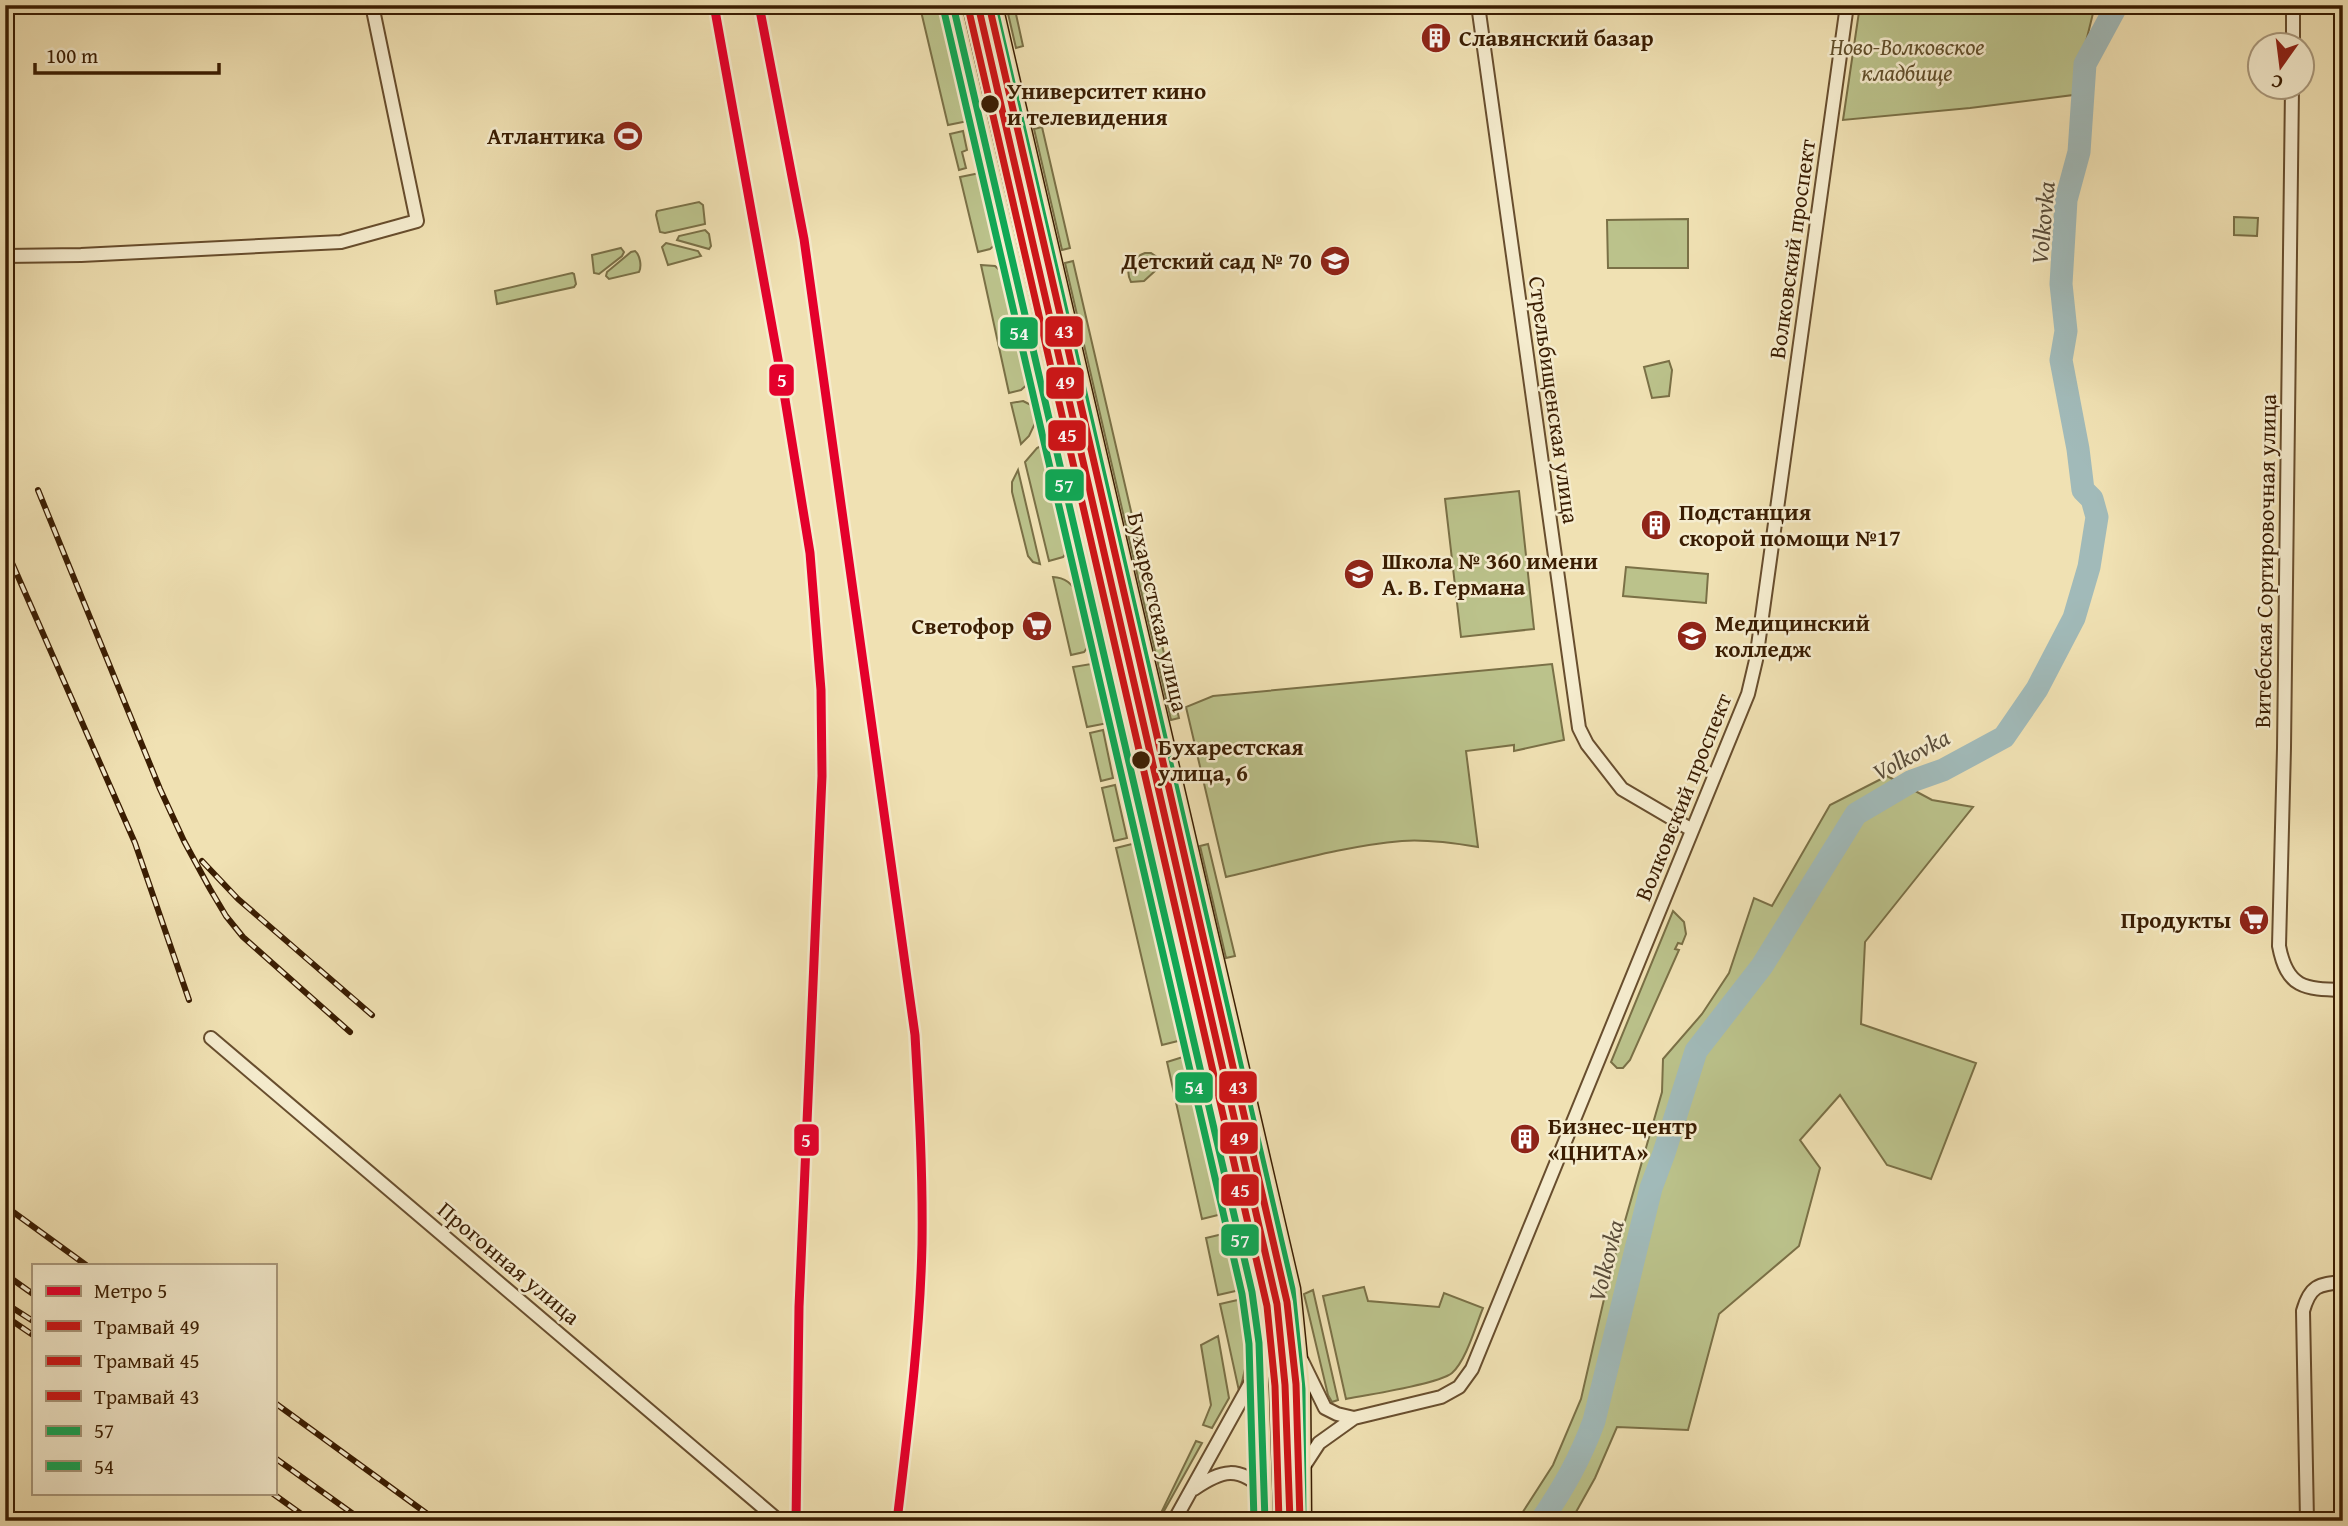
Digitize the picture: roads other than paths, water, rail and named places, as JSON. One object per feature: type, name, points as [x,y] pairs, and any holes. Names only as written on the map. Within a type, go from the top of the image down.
[{"type":"main road","points":[[953,5],[1256,1312],[1265,1521]]},
{"type":"main road","name":"Бухарестская улица","points":[[994,5],[1292,1289],[1300,1357],[1303,1521]]},
{"type":"street","points":[[5,256],[81,255],[341,242],[417,221],[372,5]]},
{"type":"street","name":"Стрельбищенская улица","points":[[1478,5],[1579,728],[1587,744],[1622,789],[1692,830]]},
{"type":"street","name":"Волковский проспект","points":[[1302,1469],[1319,1443],[1354,1418],[1441,1397],[1459,1387],[1472,1370],[1753,679],[1847,5]]},
{"type":"street","points":[[2292,32],[2293,5]]},
{"type":"street","name":"Витебская Сортировочная улица","points":[[2292,102],[2279,946],[2287,973],[2301,986],[2313,990],[2343,990]]},
{"type":"street","name":"Прогонная улица","points":[[211,1038],[779,1521]]},
{"type":"street","points":[[2308,1521],[2303,1311],[2306,1297],[2313,1289],[2322,1284],[2343,1282]]},
{"type":"street","points":[[1300,1357],[1325,1408],[1354,1418]]},
{"type":"street","points":[[1174,1521],[1260,1366]]},
{"type":"street","points":[[1194,1489],[1220,1474],[1236,1473],[1250,1478],[1265,1491]]},
{"type":"waterway","name":"Volkovka","points":[[1541,1521],[1571,1472],[1594,1421],[1651,1188],[1696,1051],[1762,966],[1856,814],[1912,781],[1943,770],[2004,737],[2037,689],[2074,618],[2089,567],[2097,517],[2092,499],[2083,490],[2061,360],[2066,331],[2061,284],[2066,200],[2079,152],[2085,64],[2117,5]]},
{"type":"railway","points":[[38,490],[160,789],[210,889],[226,916],[243,937],[350,1032]]},
{"type":"railway","points":[[5,547],[135,843],[189,1000]]},
{"type":"railway","points":[[202,861],[238,899],[372,1015]]},
{"type":"railway","points":[[5,1206],[85,1264]]},
{"type":"railway","points":[[5,1274],[32,1293]]},
{"type":"railway","points":[[5,1303],[32,1320]]},
{"type":"railway","points":[[5,1316],[32,1334]]},
{"type":"railway","points":[[276,1404],[437,1521]]},
{"type":"railway","points":[[276,1459],[363,1521]]},
{"type":"railway","points":[[273,1494],[311,1521]]},
{"type":"metro line","name":"5","points":[[714,5],[810,553],[821,690],[822,776],[799,1307],[796,1521]]},
{"type":"metro line","name":"5","points":[[759,5],[804,239],[915,1035],[921,1165],[921,1279],[913,1382],[897,1521]]},
{"type":"tram line","name":"49","points":[[978,5],[1277,1304],[1285,1385],[1290,1521]]},
{"type":"tram line","name":"43","points":[[989,5],[1287,1302],[1296,1384],[1300,1521]]},
{"type":"tram line","name":"45","points":[[968,7],[1267,1306],[1275,1386],[1279,1521]]},
{"type":"place","name":"Славянский базар","points":[[1436,38]]},
{"type":"place","name":"Университет кино и телевидения","points":[[990,104]]},
{"type":"place","name":"Атлантика","points":[[628,136]]},
{"type":"place","name":"Детский сад № 70","points":[[1335,261]]},
{"type":"place","name":"Подстанция скорой помощи №17","points":[[1656,525]]},
{"type":"place","name":"Школа № 360 имени А. В. Германа","points":[[1359,574]]},
{"type":"place","name":"Светофор","points":[[1037,626]]},
{"type":"place","name":"Медицинский колледж","points":[[1692,636]]},
{"type":"place","name":"Бухарестская улица, 6","points":[[1141,760]]},
{"type":"place","name":"Продукты","points":[[2254,920]]},
{"type":"place","name":"Бизнес-центр «ЦНИТА»","points":[[1525,1139]]},
{"type":"park label","name":"Ново-Волковское кладбище","points":[[1907,60]]}]
